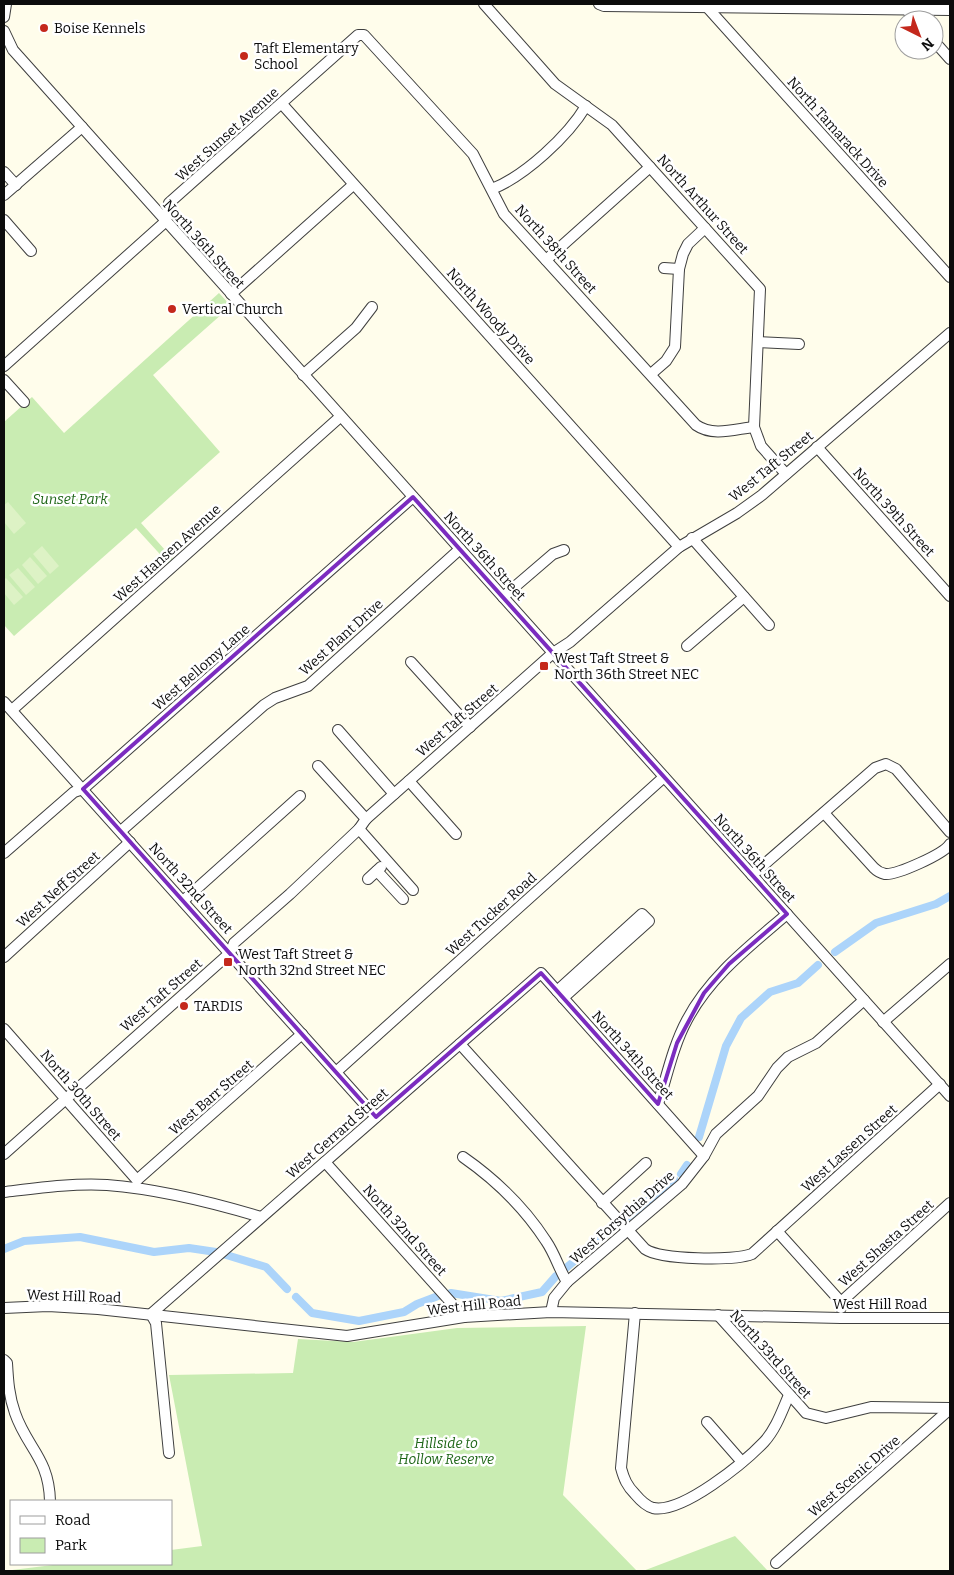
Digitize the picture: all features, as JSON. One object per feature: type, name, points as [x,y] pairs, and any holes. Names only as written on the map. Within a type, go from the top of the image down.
[{"type":"street","points":[[4,17],[6,4]]},
{"type":"street","name":"North Arthur Street","points":[[484,4],[555,84],[612,125],[760,289],[754,427],[761,446],[786,474]]},
{"type":"street","points":[[601,5],[773,5],[950,10]]},
{"type":"street","name":"North Tamarack Drive","points":[[706,6],[950,277]]},
{"type":"street","name":"North 36th Street","points":[[4,31],[13,50],[165,222],[950,1096]]},
{"type":"street","name":"West Sunset Avenue","points":[[4,366],[165,222],[169,203],[358,35],[368,38]]},
{"type":"street","name":"North 38th Street","points":[[368,38],[473,154],[504,214],[696,426],[702,430],[718,432],[754,427]]},
{"type":"street","name":"North Woody Drive","points":[[282,104],[679,547]]},
{"type":"street","points":[[492,189],[520,174],[567,131],[586,106]]},
{"type":"street","points":[[4,195],[82,127]]},
{"type":"street","points":[[546,260],[650,167]]},
{"type":"street","points":[[4,172],[16,185]]},
{"type":"street","points":[[231,294],[353,185]]},
{"type":"street","points":[[4,220],[31,251]]},
{"type":"street","points":[[650,374],[666,361],[675,347],[679,269],[682,254],[688,244],[705,228]]},
{"type":"street","points":[[664,268],[679,269]]},
{"type":"street","points":[[303,375],[356,328],[372,307]]},
{"type":"street","name":"West Taft Street","points":[[4,1154],[65,1097],[230,953],[234,943],[290,894],[366,819],[553,653],[570,642],[679,547],[737,513],[786,474],[950,333]]},
{"type":"street","points":[[758,342],[799,344]]},
{"type":"street","points":[[4,380],[24,402]]},
{"type":"street","name":"West Hansen Avenue","points":[[12,710],[340,417]]},
{"type":"street","name":"North 39th Street","points":[[817,446],[950,596]]},
{"type":"street","name":"West Bellomy Lane","points":[[4,853],[74,792],[83,789],[413,497]]},
{"type":"street","points":[[692,538],[769,625]]},
{"type":"street","name":"West Plant Drive","points":[[121,831],[264,704],[308,686],[460,549]]},
{"type":"street","points":[[503,597],[553,554],[564,550]]},
{"type":"street","points":[[687,646],[744,597]]},
{"type":"street","points":[[411,662],[470,727]]},
{"type":"street","name":"North 32nd Street","points":[[4,702],[376,1117]]},
{"type":"street","points":[[338,730],[394,794]]},
{"type":"street","points":[[752,875],[875,768],[886,764],[896,769],[950,832]]},
{"type":"street","points":[[318,766],[366,819]]},
{"type":"street","name":"West Tucker Road","points":[[336,1072],[664,777]]},
{"type":"street","points":[[409,780],[456,834]]},
{"type":"street","points":[[183,901],[300,796]]},
{"type":"street","points":[[824,813],[874,868],[883,874],[894,872],[941,854],[950,844]]},
{"type":"street","points":[[358,829],[413,890]]},
{"type":"street","name":"West Neff Street","points":[[4,957],[130,842]]},
{"type":"street","points":[[368,879],[388,861]]},
{"type":"street","points":[[377,871],[403,899]]},
{"type":"street","points":[[642,914],[648,921],[560,994],[642,914]]},
{"type":"street","points":[[658,1104],[686,1021],[704,993],[729,964],[787,914]]},
{"type":"street","points":[[884,1022],[950,964]]},
{"type":"street","name":"North 34th Street","points":[[541,973],[704,1156]]},
{"type":"street","name":"West Gerrard Street","points":[[151,1314],[541,973]]},
{"type":"street","name":"West Forsythia Drive","points":[[551,1312],[554,1298],[567,1282],[613,1240],[628,1231],[682,1184],[704,1156],[716,1134],[758,1096],[777,1068],[788,1057],[816,1042],[864,1000]]},
{"type":"street","name":"North 30th Street","points":[[4,1029],[65,1097],[137,1185]]},
{"type":"street","name":"West Barr Street","points":[[137,1185],[302,1034]]},
{"type":"street","points":[[460,1044],[628,1231]]},
{"type":"street","name":"West Lassen Street","points":[[628,1231],[645,1249],[660,1256],[733,1258],[752,1254],[940,1084]]},
{"type":"street","points":[[463,1157],[502,1187],[519,1205],[547,1242],[567,1282]]},
{"type":"street","name":"North 32nd Street","points":[[325,1162],[464,1317]]},
{"type":"street","points":[[602,1203],[646,1163]]},
{"type":"street","points":[[4,1192],[60,1185],[137,1185],[261,1217]]},
{"type":"street","name":"West Shasta Street","points":[[841,1302],[950,1203]]},
{"type":"street","points":[[777,1231],[841,1302],[841,1318]]},
{"type":"street","name":"West Hill Road","points":[[4,1308],[56,1306],[151,1314],[347,1336],[464,1317],[551,1312],[841,1318],[950,1318]]},
{"type":"street","points":[[151,1314],[156,1323],[169,1453]]},
{"type":"street","points":[[635,1314],[621,1468],[627,1486],[644,1503],[654,1508],[665,1507],[702,1493],[719,1482],[765,1442],[775,1426],[789,1395]]},
{"type":"street","name":"North 33rd Street","points":[[718,1316],[806,1413],[826,1418],[871,1407],[950,1409]]},
{"type":"street","points":[[4,1360],[7,1363],[8,1389],[15,1415],[42,1460],[49,1485],[50,1500]]},
{"type":"street","name":"West Scenic Drive","points":[[776,1563],[950,1409]]},
{"type":"street","points":[[707,1422],[742,1462]]},
{"type":"highlighted area","points":[[413,497],[787,914],[729,964],[704,993],[677,1043],[658,1104],[541,973],[376,1117],[83,789]]},
{"type":"green space","name":"Sunset Park","points":[[219,293],[231,306],[153,375],[220,452],[141,523],[173,559],[168,563],[136,528],[14,636],[4,625],[4,422],[32,397],[64,433]]},
{"type":"green space","points":[[8,502],[26,523],[14,534],[4,522],[4,505]]},
{"type":"green space","points":[[42,546],[59,566],[50,574],[33,554]]},
{"type":"green space","points":[[30,557],[47,576],[38,584],[22,565]]},
{"type":"green space","points":[[18,568],[35,587],[26,595],[9,575]]},
{"type":"green space","points":[[6,578],[23,597],[14,605],[4,593],[4,580]]},
{"type":"green space","name":"Hillside to Hollow Reserve","points":[[586,1326],[563,1495],[637,1571],[4,1571],[53,1565],[172,1565],[172,1550],[202,1546],[169,1375],[293,1373],[298,1339],[353,1342],[457,1328]]},
{"type":"green space","points":[[735,1536],[768,1571],[643,1571]]},
{"type":"waterway","points":[[835,952],[876,923],[936,904],[950,896]]},
{"type":"waterway","points":[[699,1137],[726,1046],[741,1018],[770,992],[798,983],[818,965]]},
{"type":"waterway","points":[[681,1174],[687,1165]]},
{"type":"waterway","points":[[628,1217],[674,1179]]},
{"type":"waterway","points":[[566,1268],[613,1228]]},
{"type":"waterway","points":[[4,1249],[24,1241],[80,1237],[154,1252],[189,1248],[216,1252]]},
{"type":"waterway","points":[[223,1254],[266,1267],[287,1289]]},
{"type":"waterway","points":[[451,1293],[501,1301],[542,1292],[556,1276]]},
{"type":"waterway","points":[[296,1297],[312,1313],[359,1321],[404,1312],[417,1304],[438,1296]]},
{"type":"place","name":"Boise Kennels","points":[[44,28]]},
{"type":"place","name":"Taft Elementary School","points":[[244,56]]},
{"type":"place","name":"Vertical Church","points":[[172,309]]},
{"type":"place","name":"West Taft Street & North 36th Street NEC","points":[[544,666]]},
{"type":"place","name":"West Taft Street & North 32nd Street NEC","points":[[228,962]]},
{"type":"place","name":"TARDIS","points":[[184,1006]]}]
